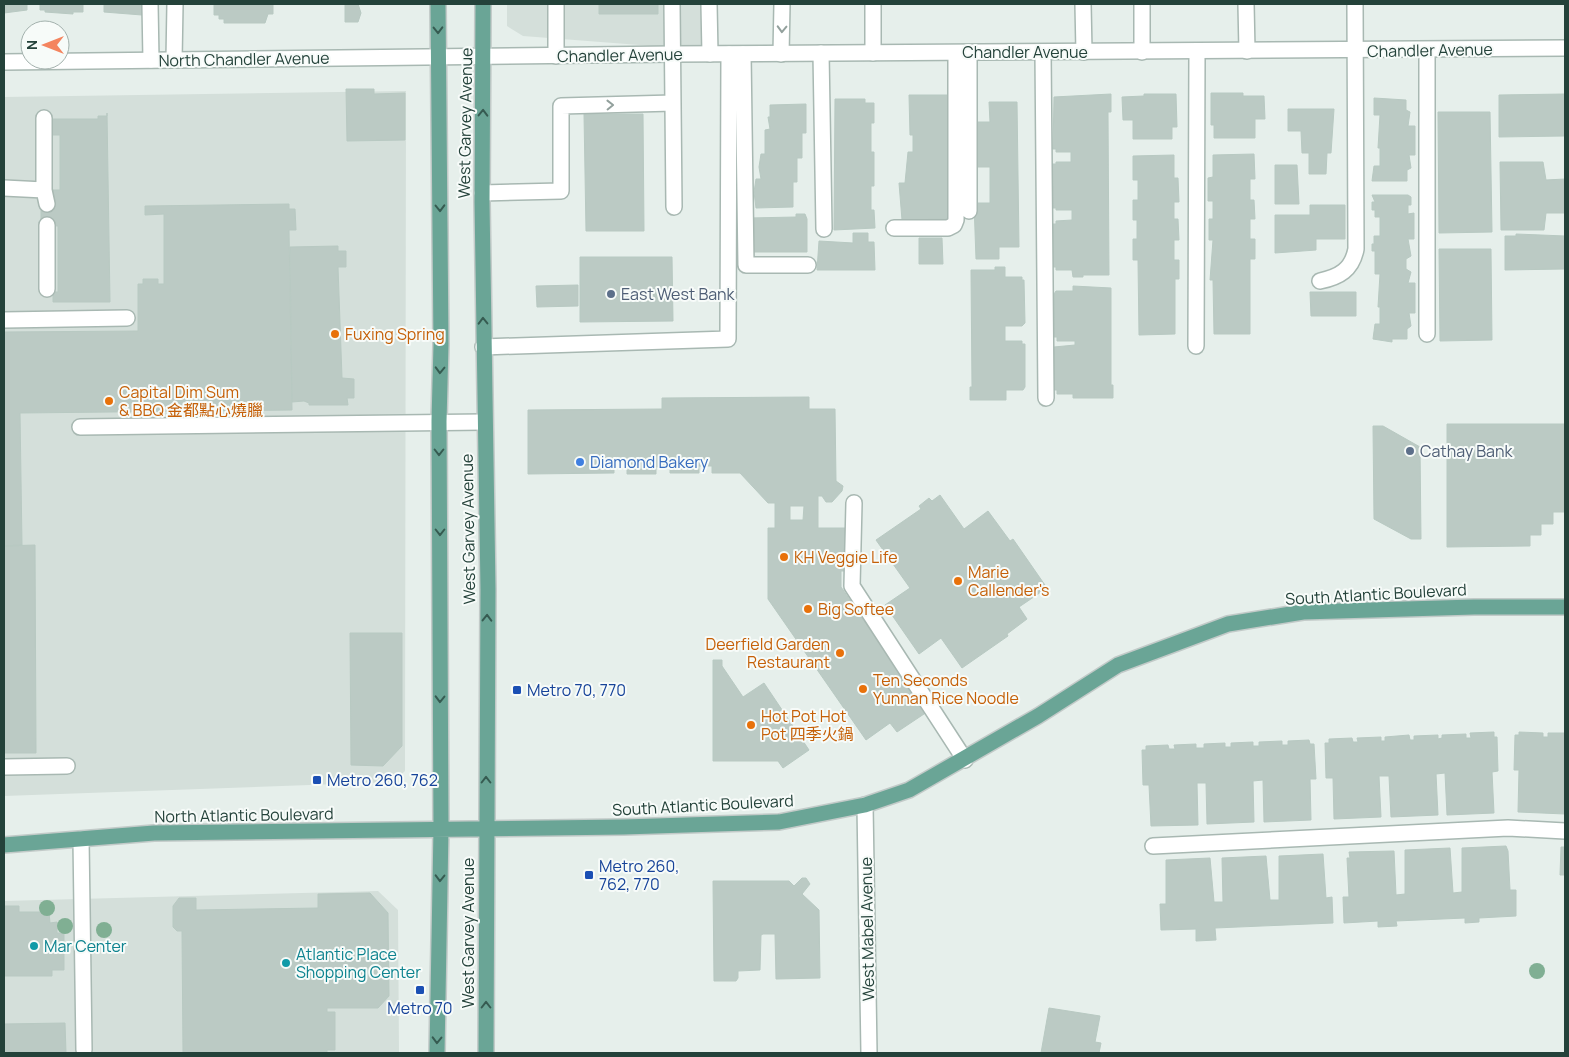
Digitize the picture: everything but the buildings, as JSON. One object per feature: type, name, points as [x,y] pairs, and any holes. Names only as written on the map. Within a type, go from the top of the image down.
[{"type":"main road","name":"West Garvey Avenue","points":[[437,1053],[441,829],[439,421],[441,335],[438,4]]},
{"type":"main road","name":"West Garvey Avenue","points":[[483,4],[483,347],[488,589],[485,829],[487,887],[486,1053]]},
{"type":"main road","name":"South Atlantic Boulevard","points":[[485,829],[779,822],[865,805],[909,790],[965,760],[1118,665],[1228,624],[1303,612],[1474,607],[1565,607]]},
{"type":"main road","name":"North Atlantic Boulevard","points":[[4,845],[154,834],[485,829]]},
{"type":"street","points":[[150,4],[151,60]]},
{"type":"street","points":[[174,60],[175,4]]},
{"type":"street","points":[[556,4],[556,56]]},
{"type":"street","points":[[672,4],[674,207]]},
{"type":"street","points":[[709,4],[710,54]]},
{"type":"street","points":[[781,54],[782,4]]},
{"type":"street","points":[[873,4],[873,53]]},
{"type":"street","points":[[1083,4],[1084,52]]},
{"type":"street","points":[[1142,4],[1142,52]]},
{"type":"street","points":[[1246,4],[1247,51]]},
{"type":"street","points":[[1320,281],[1336,277],[1347,269],[1354,260],[1356,249],[1355,4]]},
{"type":"street","name":"Chandler Avenue","points":[[484,57],[1565,48]]},
{"type":"street","points":[[1427,50],[1427,334]]},
{"type":"street","points":[[962,52],[969,211]]},
{"type":"street","points":[[894,228],[948,228],[954,225],[956,220],[962,52]]},
{"type":"street","points":[[1043,52],[1046,398]]},
{"type":"street","points":[[1196,346],[1197,52]]},
{"type":"street","points":[[821,53],[824,229]]},
{"type":"street","points":[[736,54],[746,265],[808,265]]},
{"type":"street","points":[[483,347],[728,339],[736,54]]},
{"type":"street","name":"North Chandler Avenue","points":[[4,62],[484,57]]},
{"type":"street","points":[[482,193],[561,191],[561,106],[673,104]]},
{"type":"street","points":[[4,188],[45,197],[44,118]]},
{"type":"street","points":[[47,225],[47,289]]},
{"type":"street","points":[[4,320],[127,318]]},
{"type":"street","points":[[80,427],[439,421],[484,422]]},
{"type":"street","points":[[854,503],[852,586],[965,760]]},
{"type":"street","points":[[4,767],[67,766]]},
{"type":"street","name":"West Mabel Avenue","points":[[865,805],[868,1053]]},
{"type":"street","points":[[1153,846],[1508,828],[1565,831]]},
{"type":"street","points":[[81,839],[84,1050]]},
{"type":"shaded area","points":[[507,4],[704,4],[704,50],[523,36],[507,26]]},
{"type":"shaded area","points":[[406,91],[405,771],[393,782],[4,796],[4,97]]},
{"type":"shaded area","points":[[378,891],[398,910],[399,1053],[4,1053],[4,901]]},
{"type":"place","name":"East West Bank","points":[[611,294]]},
{"type":"place","name":"Fuxing Spring","points":[[335,334]]},
{"type":"place","name":"Capital Dim Sum & BBQ 金都點心燒臘","points":[[109,401]]},
{"type":"place","name":"Cathay Bank","points":[[1410,451]]},
{"type":"place","name":"Diamond Bakery","points":[[580,462]]},
{"type":"place","name":"KH Veggie Life","points":[[784,557]]},
{"type":"place","name":"Marie Callender's","points":[[958,581]]},
{"type":"place","name":"Big Softee","points":[[808,609]]},
{"type":"place","name":"Deerfield Garden Restaurant","points":[[840,653]]},
{"type":"place","name":"Ten Seconds Yunnan Rice Noodle","points":[[863,689]]},
{"type":"place","name":"Metro 70, 770","points":[[517,690]]},
{"type":"place","name":"Hot Pot Hot Pot 四季火鍋","points":[[751,725]]},
{"type":"place","name":"Metro 260, 762","points":[[317,780]]},
{"type":"place","name":"Metro 260, 762, 770","points":[[589,875]]},
{"type":"place","name":"Mar Center","points":[[34,946]]},
{"type":"place","name":"Atlantic Place Shopping Center","points":[[286,963]]},
{"type":"place","name":"Metro 70","points":[[420,990]]}]
